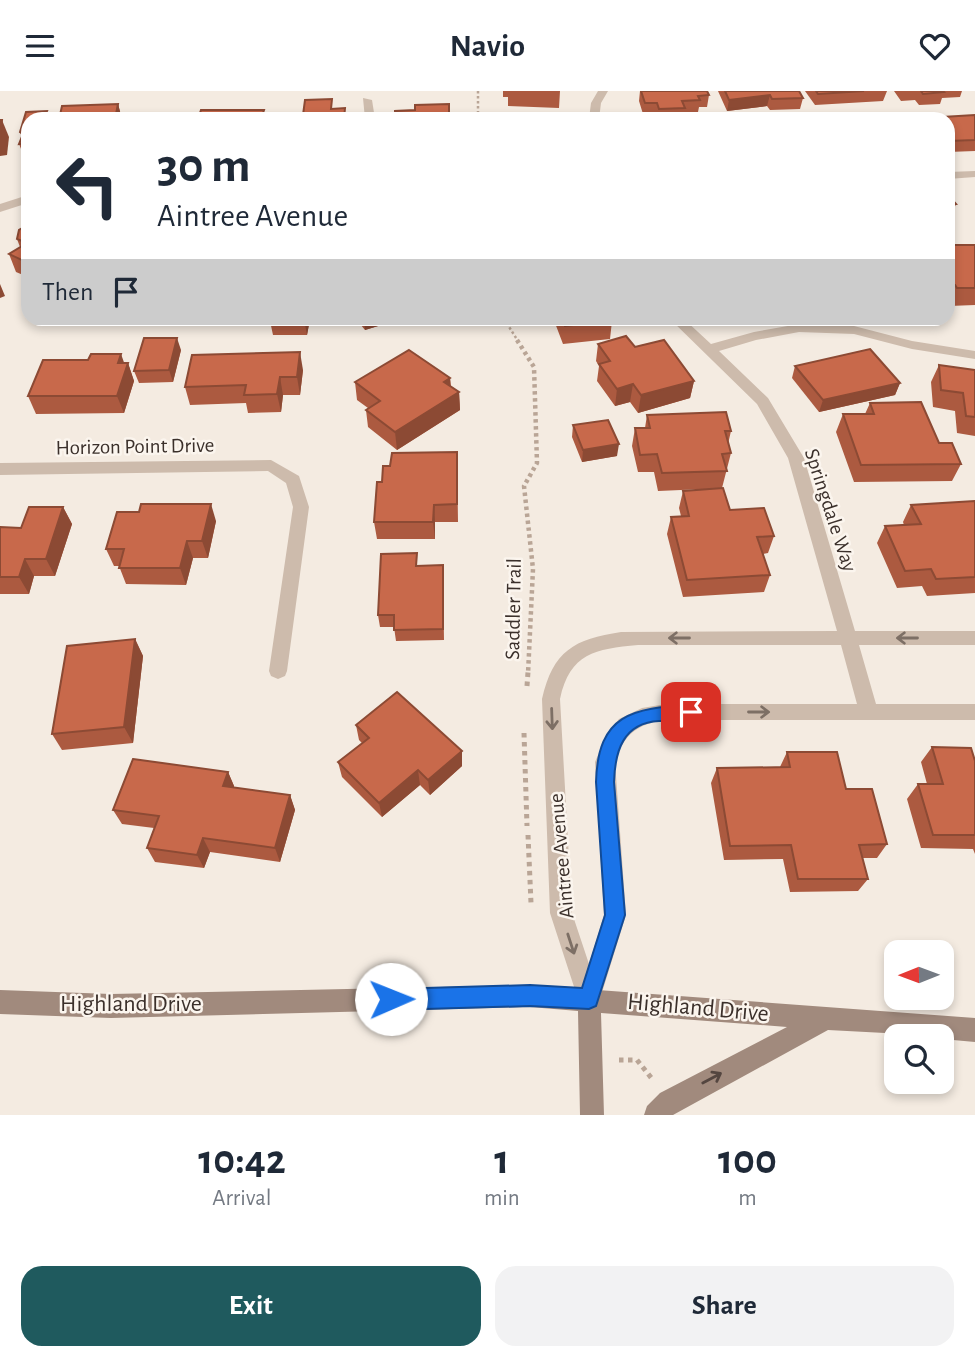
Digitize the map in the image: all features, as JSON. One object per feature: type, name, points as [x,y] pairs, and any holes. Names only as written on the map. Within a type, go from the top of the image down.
[{"type":"street","points":[[595,112],[596,103],[603,91]]},
{"type":"street","points":[[367,100],[369,112]]},
{"type":"street","points":[[955,175],[975,174]]},
{"type":"street","points":[[0,208],[21,201]]},
{"type":"street","name":"Springdale Way","points":[[685,326],[764,401],[796,459],[869,711]]},
{"type":"street","points":[[710,349],[754,336],[799,328],[854,330],[912,345],[975,355]]},
{"type":"street","name":"Horizon Point Drive","points":[[0,469],[271,465],[293,480],[301,506],[278,671]]},
{"type":"street","name":"Aintree Avenue","points":[[589,999],[561,913],[551,699],[553,682],[559,667],[570,656],[583,647],[618,639],[975,638]]},
{"type":"street","points":[[592,1115],[589,999],[615,915],[605,762],[611,744],[621,728],[633,719],[666,712],[975,712]]},
{"type":"street","name":"Highland Drive","points":[[0,1002],[111,1006],[530,996],[975,1030]]},
{"type":"street","points":[[656,1115],[669,1102],[828,1018]]},
{"type":"path","points":[[478,91],[478,112]]},
{"type":"path","name":"Saddler Trail","points":[[508,326],[534,367],[537,463],[524,486],[533,569],[526,698]]},
{"type":"path","points":[[525,725],[532,913]]},
{"type":"path","points":[[615,1060],[637,1060],[656,1083]]},
{"type":"building","points":[[641,91],[707,91],[709,95],[698,96],[700,100],[682,101],[685,108],[659,109],[657,103],[645,103]]},
{"type":"building","points":[[725,91],[799,91],[803,98],[772,99],[770,95],[729,100]]},
{"type":"building","points":[[816,91],[864,91],[818,94]]},
{"type":"building","points":[[921,91],[943,91],[944,92],[923,94]]},
{"type":"building","points":[[332,99],[331,109],[345,108],[345,112],[303,112],[305,100]]},
{"type":"building","points":[[118,104],[116,112],[61,112],[62,106]]},
{"type":"building","points":[[449,104],[449,112],[395,112],[415,110],[415,105]]},
{"type":"building","points":[[201,110],[264,110],[263,112],[200,112]]},
{"type":"building","points":[[975,115],[975,140],[955,141],[955,116]]},
{"type":"building","points":[[21,229],[21,241],[17,239]]},
{"type":"building","points":[[955,245],[975,245],[975,288],[957,288]]},
{"type":"building","points":[[21,247],[21,260],[9,254]]},
{"type":"building","points":[[626,336],[635,347],[664,340],[694,381],[641,395],[633,384],[617,389],[599,364],[610,361],[598,344]]},
{"type":"building","points":[[144,338],[177,338],[169,370],[134,371]]},
{"type":"building","points":[[870,349],[900,383],[823,400],[795,366]]},
{"type":"building","points":[[409,350],[450,378],[444,382],[459,392],[395,432],[366,410],[380,401],[355,382]]},
{"type":"building","points":[[300,352],[297,377],[280,377],[277,394],[244,395],[246,385],[185,387],[192,355]]},
{"type":"building","points":[[91,354],[121,354],[118,363],[128,363],[117,396],[28,396],[43,360],[88,360]]},
{"type":"building","points":[[939,365],[975,370],[975,417],[966,416],[963,393],[941,390]]},
{"type":"building","points":[[921,402],[939,443],[952,443],[961,464],[861,465],[843,414],[874,414],[870,403]]},
{"type":"building","points":[[726,412],[731,431],[725,431],[731,453],[722,454],[727,471],[662,473],[657,454],[640,455],[635,428],[650,428],[647,415]]},
{"type":"building","points":[[608,420],[619,444],[583,450],[573,425]]},
{"type":"building","points":[[457,452],[457,504],[434,505],[433,522],[374,522],[377,482],[382,482],[383,466],[390,466],[392,453]]},
{"type":"building","points":[[723,488],[730,510],[764,508],[774,536],[757,537],[770,575],[687,580],[671,517],[689,516],[683,491]]},
{"type":"building","points":[[975,501],[975,577],[936,579],[931,569],[905,571],[885,526],[921,524],[911,505]]},
{"type":"building","points":[[141,504],[211,504],[202,541],[187,541],[180,568],[119,568],[124,549],[106,549],[117,512],[139,512]]},
{"type":"building","points":[[29,507],[63,507],[46,559],[25,559],[19,577],[0,577],[0,527],[21,528]]},
{"type":"building","points":[[417,553],[416,566],[443,565],[443,629],[394,630],[394,615],[378,615],[381,554]]},
{"type":"building","points":[[135,639],[124,727],[52,734],[67,646]]},
{"type":"building","points":[[397,692],[462,751],[428,780],[418,770],[379,803],[338,762],[369,738],[356,725]]},
{"type":"building","points":[[932,747],[971,748],[975,761],[975,835],[933,835],[918,784],[943,784]]},
{"type":"building","points":[[787,752],[837,752],[846,789],[872,789],[887,844],[859,845],[868,879],[798,879],[791,845],[730,846],[717,768],[790,767]]},
{"type":"building","points":[[133,759],[228,772],[223,786],[290,795],[275,848],[203,838],[197,855],[147,848],[159,816],[113,810]]},
{"type":"route","points":[[391,999],[530,996],[589,999],[615,915],[605,782],[605,762],[611,744],[621,728],[633,719],[649,714],[691,712]]}]
